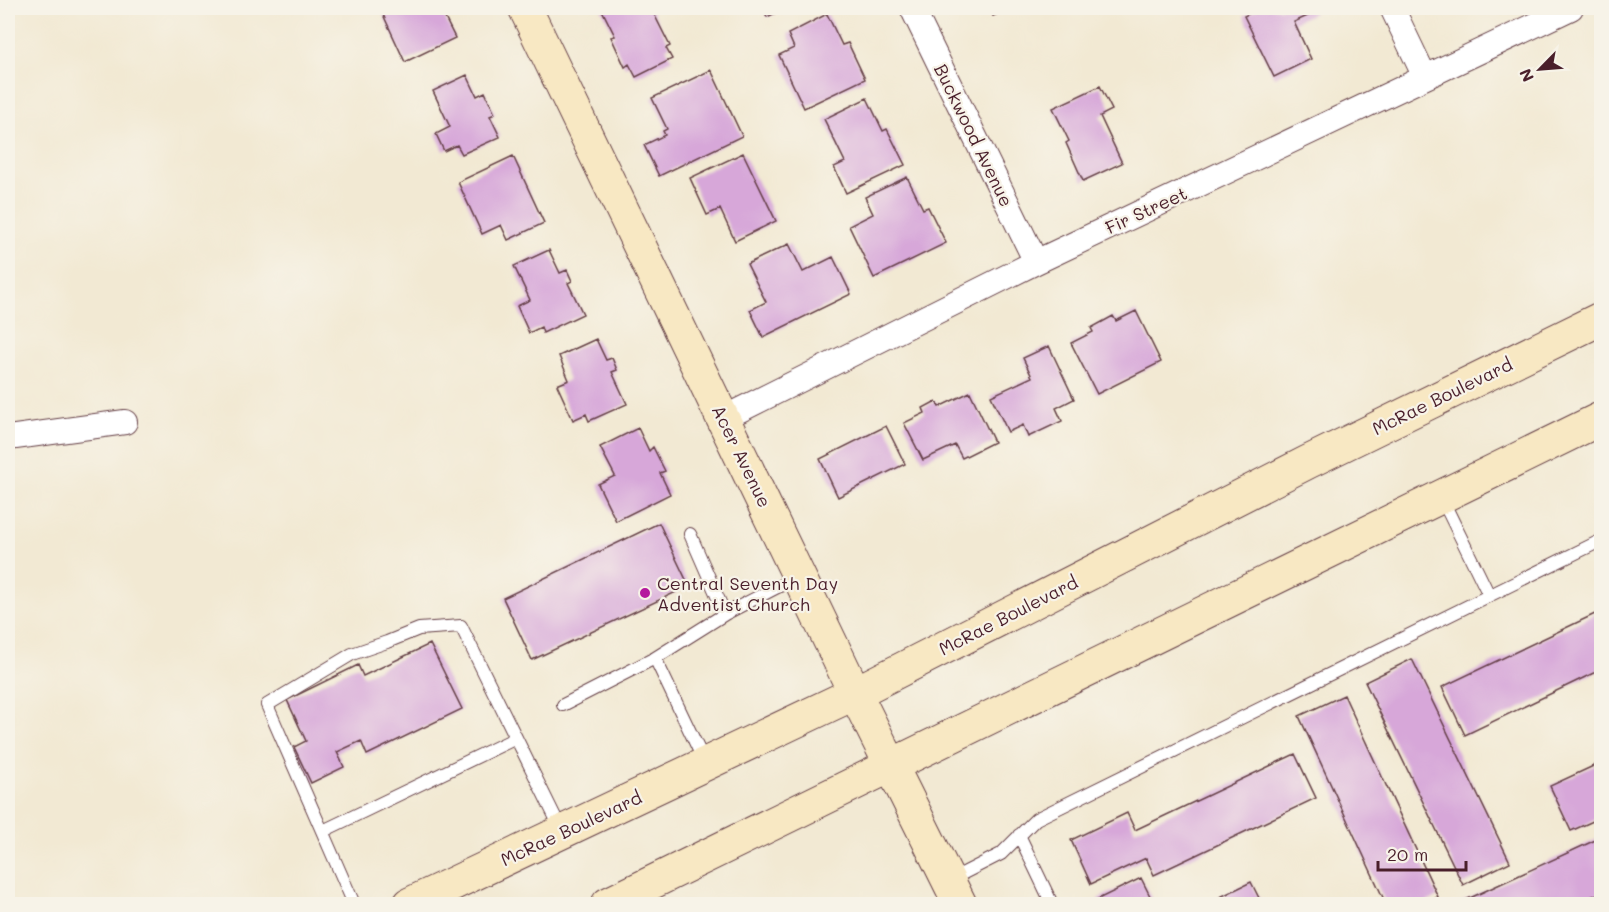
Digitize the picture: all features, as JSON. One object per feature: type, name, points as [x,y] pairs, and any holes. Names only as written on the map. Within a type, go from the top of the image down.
[{"type":"main road","name":"Acer Avenue","points":[[525,8],[855,693],[954,893]]},
{"type":"main road","name":"McRae Boulevard","points":[[410,904],[855,693],[1308,462],[1602,318]]},
{"type":"main road","points":[[608,904],[1602,418]]},
{"type":"street","name":"Buckwood Avenue","points":[[912,8],[1036,262]]},
{"type":"street","points":[[1392,8],[1425,76]]},
{"type":"street","name":"Fir Street","points":[[724,418],[1036,262],[1571,8]]},
{"type":"street","points":[[8,438],[125,422]]},
{"type":"lane","points":[[1441,497],[1489,595]]},
{"type":"lane","points":[[690,534],[725,614]]},
{"type":"lane","points":[[954,893],[1001,854],[1036,819],[1602,540]]},
{"type":"lane","points":[[563,705],[655,658],[725,614],[799,576]]},
{"type":"lane","points":[[354,904],[267,705],[352,654],[419,629],[461,626],[562,832]]},
{"type":"lane","points":[[655,658],[706,764]]},
{"type":"lane","points":[[322,831],[516,738]]},
{"type":"lane","points":[[1019,835],[1052,904]]},
{"type":"building","points":[[380,8],[440,8],[455,38],[405,62]]},
{"type":"building","points":[[601,8],[651,8],[670,46],[666,48],[672,59],[636,77],[629,64],[625,67],[611,37],[615,36]]},
{"type":"building","points":[[763,8],[786,8],[767,17]]},
{"type":"building","points":[[989,8],[1011,8],[993,16]]},
{"type":"building","points":[[1260,8],[1312,8],[1314,13],[1294,22],[1311,59],[1274,77],[1244,16]]},
{"type":"building","points":[[827,14],[842,45],[848,43],[865,79],[804,108],[779,55],[794,48],[788,34]]},
{"type":"building","points":[[711,70],[742,136],[659,176],[644,145],[665,135],[663,131],[667,129],[652,98]]},
{"type":"building","points":[[467,75],[477,96],[485,92],[495,114],[490,116],[500,137],[462,154],[457,145],[444,151],[436,134],[450,127],[433,91]]},
{"type":"building","points":[[1100,86],[1112,110],[1100,116],[1122,163],[1083,181],[1066,143],[1069,141],[1053,108]]},
{"type":"building","points":[[867,98],[883,131],[887,129],[905,165],[846,193],[834,167],[845,162],[824,119]]},
{"type":"building","points":[[743,153],[776,221],[735,241],[720,209],[707,215],[690,178]]},
{"type":"building","points":[[513,156],[544,223],[508,240],[501,225],[482,234],[458,182]]},
{"type":"building","points":[[907,177],[923,209],[928,207],[946,243],[874,278],[849,226],[873,214],[865,197]]},
{"type":"building","points":[[789,244],[803,272],[833,257],[851,294],[763,337],[750,310],[766,302],[747,264]]},
{"type":"building","points":[[549,250],[560,273],[567,270],[572,281],[568,283],[583,314],[543,333],[541,327],[529,333],[517,306],[530,300],[514,266]]},
{"type":"building","points":[[1136,311],[1161,362],[1097,394],[1071,343],[1093,332],[1091,328],[1113,316],[1116,321]]},
{"type":"building","points":[[596,339],[606,360],[612,358],[617,370],[612,372],[627,404],[589,421],[586,414],[573,420],[557,385],[569,380],[559,356]]},
{"type":"building","points":[[1049,346],[1074,399],[1056,408],[1062,421],[1028,437],[1023,425],[1008,432],[991,396],[1032,377],[1023,358]]},
{"type":"building","points":[[970,392],[994,442],[962,458],[955,445],[923,460],[904,423],[925,413],[923,408],[936,401],[939,407]]},
{"type":"building","points":[[886,426],[905,464],[838,497],[820,459]]},
{"type":"building","points":[[638,428],[649,451],[653,447],[665,471],[660,473],[670,494],[616,521],[598,484],[615,476],[600,447]]},
{"type":"building","points":[[659,523],[689,586],[532,660],[503,598]]},
{"type":"building","points":[[1602,566],[1602,579],[1596,568]]},
{"type":"building","points":[[1597,613],[1602,622],[1602,669],[1465,735],[1442,687]]},
{"type":"building","points":[[430,644],[462,709],[367,755],[361,741],[337,752],[344,767],[311,783],[294,747],[306,741],[287,700],[358,665],[363,676]]},
{"type":"building","points":[[1412,659],[1510,862],[1463,885],[1365,682]]},
{"type":"building","points":[[1344,695],[1438,897],[1423,904],[1386,904],[1299,716]]},
{"type":"building","points":[[1295,754],[1316,798],[1154,875],[1146,858],[1091,884],[1071,840],[1127,813],[1135,830]]},
{"type":"building","points":[[1602,762],[1602,817],[1571,831],[1550,786]]},
{"type":"building","points":[[1602,837],[1602,892],[1575,904],[1457,904]]},
{"type":"building","points":[[1141,878],[1154,904],[1100,904],[1098,899]]},
{"type":"building","points":[[1251,882],[1262,904],[1206,904]]},
{"type":"place","name":"Central Seventh Day Adventist Church","points":[[645,593]]}]
